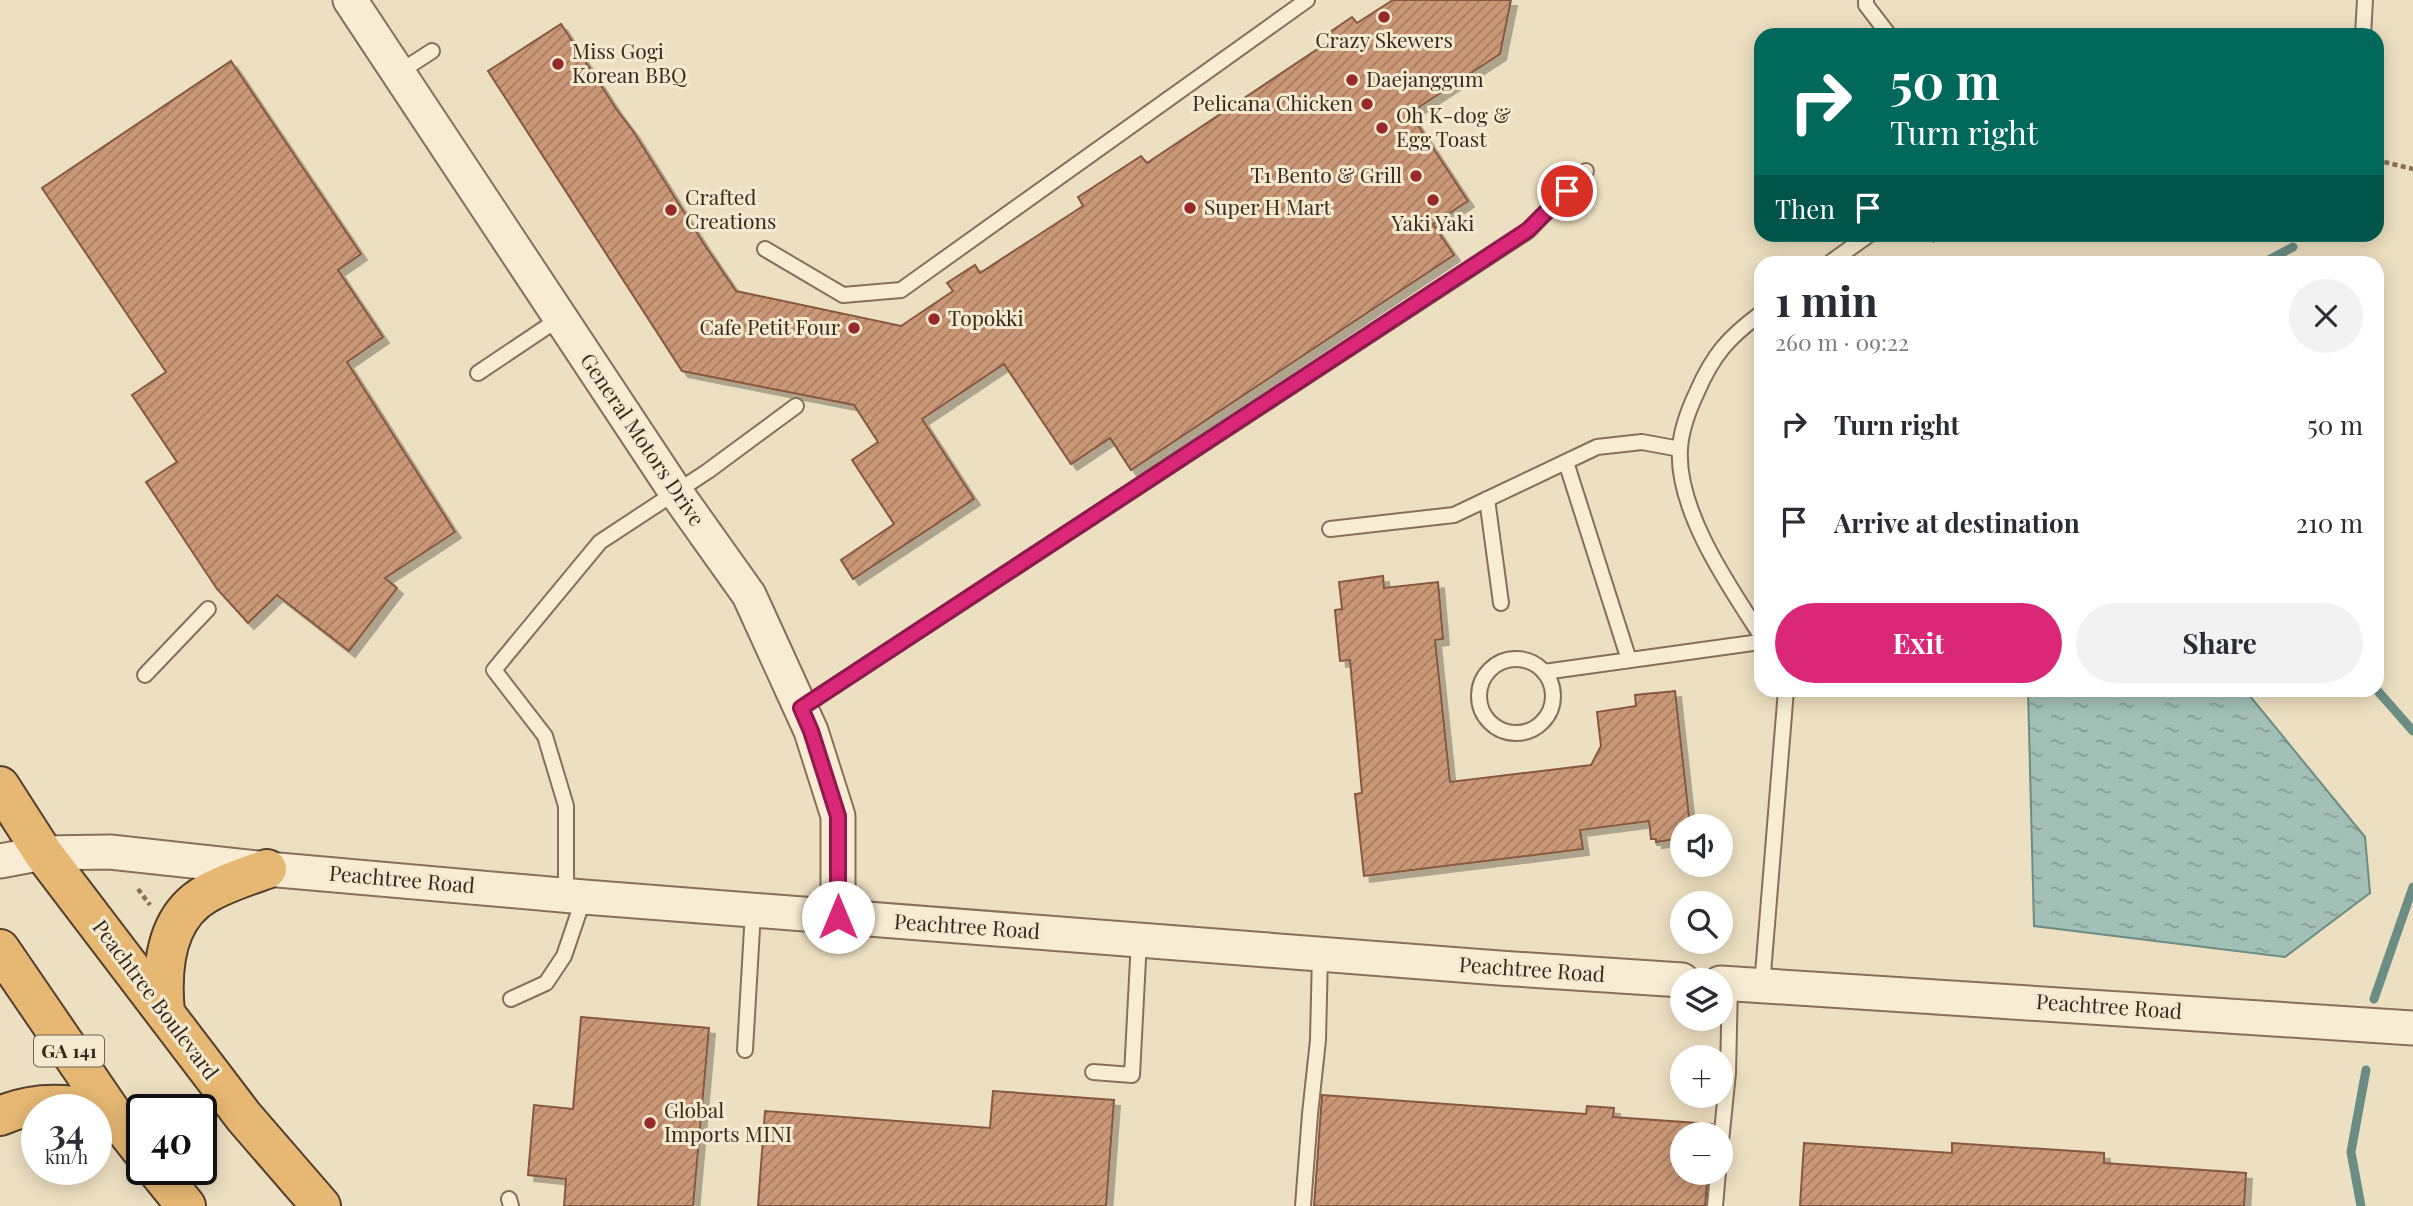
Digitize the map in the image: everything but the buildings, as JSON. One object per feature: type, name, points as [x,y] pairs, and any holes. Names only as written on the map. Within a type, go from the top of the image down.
[{"type":"highway","name":"Peachtree Boulevard","points":[[0,786],[43,853],[244,1117],[321,1206]]},
{"type":"highway","points":[[165,1013],[162,984],[164,964],[173,930],[180,919],[204,895],[267,869]]},
{"type":"highway","name":"GA 141","points":[[0,949],[90,1094]]},
{"type":"highway","points":[[0,1116],[21,1107]]},
{"type":"highway","name":"GA 141","points":[[112,1122],[126,1135]]},
{"type":"highway","points":[[169,1185],[186,1206]]},
{"type":"street","name":"General Motors Drive","points":[[350,0],[675,491],[749,595],[811,731],[838,816],[838,917]]},
{"type":"street","name":"Peachtree Road","points":[[0,861],[43,853],[110,852],[267,869],[753,911],[1670,979]]},
{"type":"street","name":"Peachtree Road","points":[[1737,984],[2413,1028]]},
{"type":"lane","points":[[765,248],[843,295],[901,290],[1307,0]]},
{"type":"lane","points":[[1866,0],[1866,5],[1884,28]]},
{"type":"lane","points":[[2363,28],[2365,0]]},
{"type":"lane","points":[[398,73],[432,51]]},
{"type":"lane","points":[[801,708],[1528,230],[1586,171]]},
{"type":"lane","points":[[1839,256],[1859,242]]},
{"type":"lane","points":[[478,373],[560,317]]},
{"type":"lane","points":[[1754,319],[1734,334],[1709,364],[1688,412],[1680,449],[1684,485],[1700,534],[1754,625]]},
{"type":"lane","points":[[511,999],[545,982],[564,956],[575,896],[566,807],[545,736],[494,670],[600,542],[726,458],[796,406]]},
{"type":"lane","points":[[1330,529],[1454,515],[1597,447],[1642,442],[1680,449]]},
{"type":"lane","points":[[1566,462],[1629,660]]},
{"type":"lane","points":[[1487,499],[1501,603]]},
{"type":"lane","points":[[145,675],[208,609]]},
{"type":"lane","points":[[1544,672],[1553,694],[1552,706],[1538,727],[1514,734],[1502,731],[1483,715],[1479,690],[1483,678],[1491,669],[1512,659],[1535,664],[1544,672],[1754,643]]},
{"type":"lane","points":[[1723,1122],[1737,984],[1785,697]]},
{"type":"lane","points":[[745,1050],[753,911]]},
{"type":"lane","points":[[1093,1072],[1132,1075],[1139,940]]},
{"type":"lane","points":[[1303,1206],[1318,1040],[1321,954]]},
{"type":"lane","points":[[1715,1206],[1717,1185]]},
{"type":"path","points":[[2384,162],[2413,169]]},
{"type":"water","points":[[2028,697],[2251,697],[2365,837],[2370,893],[2285,957],[2034,926]]},
{"type":"waterway","points":[[2276,256],[2293,247]]},
{"type":"waterway","points":[[2383,697],[2413,731]]},
{"type":"waterway","points":[[2374,999],[2413,887]]},
{"type":"waterway","points":[[2361,1206],[2351,1152],[2366,1070]]},
{"type":"place","name":"Crazy Skewers","points":[[1384,17]]},
{"type":"place","name":"Miss Gogi Korean BBQ","points":[[558,64]]},
{"type":"place","name":"Daejanggum","points":[[1352,80]]},
{"type":"place","name":"Pelicana Chicken","points":[[1367,104]]},
{"type":"place","name":"Oh K-dog & Egg Toast","points":[[1382,128]]},
{"type":"place","name":"T1 Bento & Grill","points":[[1416,176]]},
{"type":"place","name":"Yaki Yaki","points":[[1433,200]]},
{"type":"place","name":"Super H Mart","points":[[1190,208]]},
{"type":"place","name":"Crafted Creations","points":[[671,210]]},
{"type":"place","name":"Topokki","points":[[934,319]]},
{"type":"place","name":"Cafe Petit Four","points":[[854,328]]},
{"type":"place","name":"Global Imports MINI","points":[[650,1123]]},
{"type":"route","points":[[838,917],[838,816],[801,708],[1528,230],[1567,191]]}]
